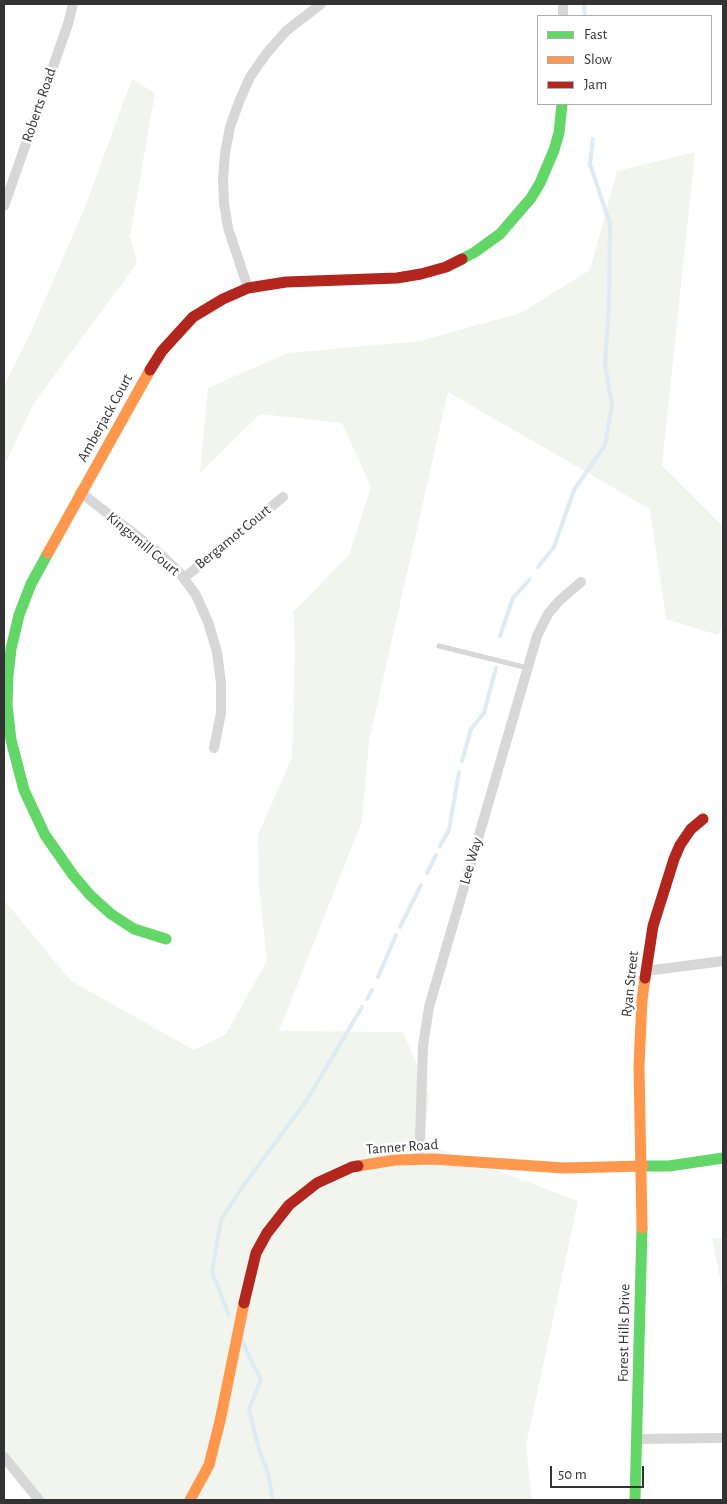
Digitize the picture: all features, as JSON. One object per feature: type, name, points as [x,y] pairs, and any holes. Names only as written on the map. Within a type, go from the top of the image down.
[{"type":"street","name":"Roberts Road","points":[[4,206],[73,4]]},
{"type":"street","points":[[248,288],[228,228],[224,203],[225,153],[230,127],[250,78],[266,54],[286,31],[321,4]]},
{"type":"street","name":"Amberjack Court","points":[[166,938],[134,929],[111,914],[90,895],[72,875],[45,835],[24,790],[11,740],[7,705],[11,649],[19,615],[31,584],[80,492],[145,378],[162,351],[193,317],[223,299],[248,288],[286,282],[397,278],[446,267],[475,252],[500,234],[511,223],[526,205],[540,183],[559,133],[562,105]]},
{"type":"street","name":"Kingsmill Court","points":[[80,492],[159,553],[184,578],[196,595],[208,622],[217,652],[221,683],[221,713],[214,748]]},
{"type":"street","name":"Bergamot Court","points":[[184,578],[282,497]]},
{"type":"street","name":"Lee Way","points":[[418,1159],[422,1046],[428,1007],[538,636],[548,614],[559,601],[581,582]]},
{"type":"street","name":"Ryan Street","points":[[641,1167],[639,1066],[642,1000],[653,926],[680,845],[691,829],[704,819]]},
{"type":"street","points":[[646,971],[723,961]]},
{"type":"street","name":"Tanner Road","points":[[190,1500],[209,1464],[220,1421],[250,1269],[256,1253],[267,1233],[289,1205],[301,1194],[324,1179],[364,1164],[418,1159],[564,1168],[669,1166],[723,1158]]},
{"type":"street","name":"Forest Hills Drive","points":[[635,1500],[642,1256],[641,1167]]},
{"type":"street","points":[[637,1439],[723,1438]]},
{"type":"street","points":[[5,1459],[39,1500]]},
{"type":"lane","points":[[440,646],[528,668]]},
{"type":"shaded area","points":[[132,79],[155,93],[130,236],[137,263],[34,403],[4,466],[4,386],[30,334],[84,210]]},
{"type":"shaded area","points":[[695,152],[662,465],[723,527],[723,624],[718,635],[666,619],[650,509],[448,392],[369,741],[362,821],[279,1031],[403,1032],[429,1094],[424,1143],[578,1201],[526,1446],[532,1500],[37,1500],[4,1460],[4,900],[71,981],[194,1050],[226,1034],[267,961],[259,886],[258,835],[292,757],[295,648],[293,612],[349,555],[371,487],[342,423],[260,414],[200,473],[208,388],[288,353],[420,341],[521,313],[590,270],[617,171]]},
{"type":"shaded area","points":[[723,1237],[723,1293],[712,1238]]},
{"type":"waterway","points":[[584,5],[585,15]]},
{"type":"waterway","points":[[538,567],[554,547],[574,490],[605,445],[612,405],[605,364],[609,306],[610,224],[590,164],[593,139]]},
{"type":"waterway","points":[[500,636],[513,598],[530,579]]},
{"type":"waterway","points":[[462,761],[471,729],[484,713],[496,668]]},
{"type":"waterway","points":[[440,846],[449,830],[459,772]]},
{"type":"waterway","points":[[427,873],[436,855]]},
{"type":"waterway","points":[[400,927],[421,885]]},
{"type":"waterway","points":[[378,977],[396,935]]},
{"type":"waterway","points":[[367,999],[372,990]]},
{"type":"waterway","points":[[229,1315],[212,1272],[221,1220],[241,1189],[307,1100],[362,1007]]},
{"type":"waterway","points":[[242,1339],[261,1379],[249,1409],[258,1446],[268,1473],[273,1500]]},
{"type":"traffic: fast","points":[[462,259],[500,234],[531,198],[540,183],[554,150],[559,133],[562,105]]},
{"type":"traffic: fast","points":[[48,553],[31,584],[19,615],[11,649],[8,676],[7,705],[11,740],[24,790],[45,835],[73,875],[90,895],[111,914],[134,929],[166,939]]},
{"type":"traffic: fast","points":[[643,1166],[669,1166],[723,1158]]},
{"type":"traffic: fast","points":[[635,1500],[642,1228]]},
{"type":"traffic: slow","points":[[48,553],[150,370]]},
{"type":"traffic: slow","points":[[642,1228],[639,1066],[645,978]]},
{"type":"traffic: slow","points":[[358,1166],[395,1160],[433,1159],[564,1168],[643,1166]]},
{"type":"traffic: slow","points":[[190,1500],[209,1465],[244,1303]]},
{"type":"traffic: jam","points":[[150,370],[162,351],[193,317],[223,299],[248,288],[286,282],[397,278],[446,267],[462,259]]},
{"type":"traffic: jam","points":[[645,978],[653,926],[674,859],[680,845],[691,829],[703,819]]},
{"type":"traffic: jam","points":[[244,1303],[256,1253],[267,1233],[289,1205],[317,1183],[358,1166]]}]
